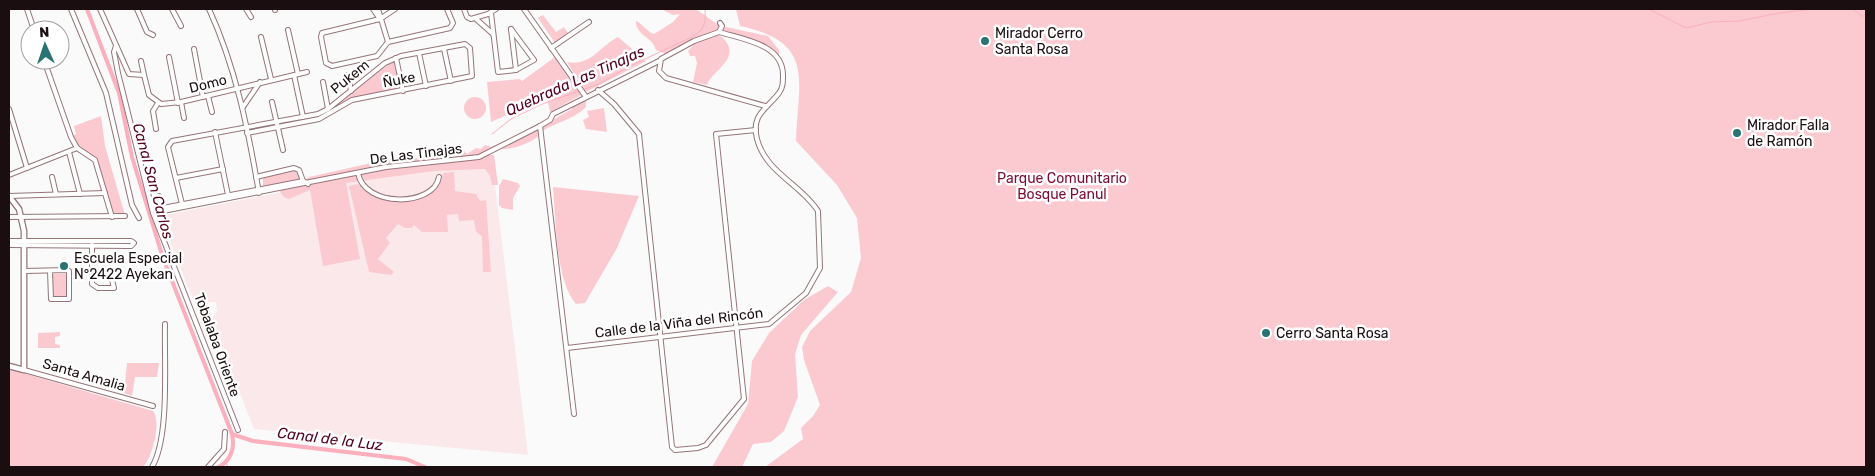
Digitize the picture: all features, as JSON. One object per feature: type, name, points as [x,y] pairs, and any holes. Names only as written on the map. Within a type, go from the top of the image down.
[{"type":"street","points":[[71,9],[106,93],[132,205],[139,218]]},
{"type":"street","points":[[100,9],[131,74],[144,75]]},
{"type":"street","points":[[145,9],[137,10],[147,32],[153,35]]},
{"type":"street","points":[[172,9],[181,26]]},
{"type":"street","points":[[209,9],[222,37],[239,88],[259,191]]},
{"type":"street","points":[[246,9],[252,17]]},
{"type":"street","points":[[373,9],[380,19]]},
{"type":"street","points":[[378,9],[388,42]]},
{"type":"street","points":[[395,9],[380,19],[322,33],[321,37],[326,62],[332,66],[377,56],[388,42],[450,28],[452,22],[447,9]]},
{"type":"street","points":[[464,9],[468,18],[476,19],[496,9]]},
{"type":"street","points":[[485,9],[489,14],[498,72],[516,70],[533,62],[534,58],[512,28],[516,70]]},
{"type":"street","points":[[524,9],[586,97]]},
{"type":"street","points":[[476,19],[493,35]]},
{"type":"street","points":[[551,48],[589,22]]},
{"type":"street","points":[[598,90],[614,104],[640,134],[672,447],[676,450],[684,450],[706,445],[743,401],[716,134],[756,130],[760,114],[765,106],[777,95],[783,84],[783,68],[776,54],[759,44],[719,32],[722,26],[720,23]]},
{"type":"street","points":[[288,30],[303,119]]},
{"type":"street","name":"De Las Tinajas","points":[[153,213],[259,191],[308,184],[386,167],[479,157],[540,126],[550,120],[552,114],[598,90],[659,61],[694,41],[719,32]]},
{"type":"street","points":[[261,37],[270,79]]},
{"type":"street","name":"Pukem","points":[[176,178],[168,147],[170,142],[246,126],[303,119],[318,114],[328,109],[385,63],[396,58],[469,44],[472,76]]},
{"type":"street","name":"Tobalaba Oriente","points":[[116,46],[114,52],[118,73],[153,213],[238,430]]},
{"type":"street","points":[[444,48],[451,81]]},
{"type":"street","points":[[194,49],[203,97]]},
{"type":"street","points":[[419,53],[426,86]]},
{"type":"street","points":[[169,57],[184,118]]},
{"type":"street","points":[[396,58],[403,91]]},
{"type":"street","points":[[141,61],[150,95],[158,103],[153,111],[156,129]]},
{"type":"street","points":[[659,61],[659,71],[666,78],[765,106]]},
{"type":"street","points":[[48,70],[71,137],[77,148],[95,160],[112,216]]},
{"type":"street","name":"Domo","points":[[158,103],[167,105],[270,79],[308,72]]},
{"type":"street","points":[[348,75],[351,91]]},
{"type":"street","name":"Ñuke","points":[[247,133],[277,128],[303,119],[324,117],[352,100],[472,76]]},
{"type":"street","points":[[242,107],[260,82]]},
{"type":"street","points":[[323,82],[328,109]]},
{"type":"street","points":[[208,96],[212,112]]},
{"type":"street","points":[[272,102],[283,150]]},
{"type":"street","points":[[9,111],[28,168]]},
{"type":"street","points":[[540,126],[574,414]]},
{"type":"street","name":"Calle de la Viña del Rincón","points":[[567,348],[762,327],[772,323],[806,293],[821,264],[818,211],[765,160],[756,130]]},
{"type":"street","points":[[215,132],[228,195]]},
{"type":"street","points":[[9,175],[77,148]]},
{"type":"street","points":[[69,152],[80,194]]},
{"type":"street","points":[[256,177],[294,168],[298,170],[303,181],[308,184]]},
{"type":"street","points":[[182,204],[176,178],[223,169]]},
{"type":"street","points":[[358,173],[360,183],[370,192],[386,198],[399,200],[412,199],[431,190],[438,182],[439,177]]},
{"type":"street","points":[[52,177],[56,194]]},
{"type":"street","points":[[159,196],[163,208],[303,181]]},
{"type":"street","points":[[9,196],[105,193]]},
{"type":"street","points":[[9,196],[22,216],[25,243],[24,370]]},
{"type":"street","points":[[9,217],[125,216]]},
{"type":"street","points":[[9,241],[25,243],[92,246],[131,246],[134,243],[131,241],[25,243],[9,245]]},
{"type":"street","points":[[92,246],[92,272],[94,287],[114,288],[110,272],[92,272]]},
{"type":"street","points":[[25,271],[50,270],[69,271],[69,299],[51,299],[50,270]]},
{"type":"street","points":[[152,467],[157,457],[162,428],[165,324]]},
{"type":"street","name":"Santa Amalia","points":[[9,366],[152,406]]},
{"type":"street","points":[[208,467],[224,449],[225,432]]},
{"type":"shaded area","points":[[492,160],[528,455],[254,429],[211,319],[217,312],[216,302],[194,302],[160,216],[381,173]]},
{"type":"green space","points":[[661,9],[696,9],[720,26],[718,31],[666,54],[656,50],[636,26],[636,21],[654,34],[673,22],[680,14],[673,15]]},
{"type":"green space","name":"Parque Comunitario Bosque Panul","points":[[736,9],[1866,9],[1866,467],[765,467],[803,439],[801,428],[813,416],[820,405],[804,360],[802,347],[810,331],[851,292],[861,258],[857,218],[837,185],[796,141],[799,82],[797,67],[792,53],[781,42],[764,33],[740,26]]},
{"type":"green space","points":[[543,15],[556,32],[564,27],[568,33],[555,43],[538,18]]},
{"type":"green space","points":[[726,27],[768,36],[779,50],[779,56],[756,42],[723,34],[723,28]]},
{"type":"green space","points":[[718,34],[730,49],[726,61],[707,85],[693,82],[697,63],[695,56],[690,56],[688,51],[696,42]]},
{"type":"green space","points":[[618,37],[646,61],[586,92],[567,62],[575,63],[588,59]]},
{"type":"green space","points":[[555,57],[581,95],[550,112],[547,97],[491,122],[487,82],[520,79],[522,81]]},
{"type":"green space","points":[[394,60],[400,88],[398,90],[350,99],[320,116],[309,119],[309,117],[328,111]]},
{"type":"green space","points":[[475,97],[483,100],[486,108],[483,116],[475,119],[467,116],[464,108],[467,100]]},
{"type":"green space","points":[[586,100],[586,107],[581,111],[541,132],[532,141],[510,148],[495,148],[486,155],[494,155],[498,185],[492,185],[490,176],[485,169],[434,171],[346,183],[360,259],[323,266],[310,190],[289,199],[280,192],[282,189],[302,182],[309,177],[380,161],[451,155],[462,148],[467,154],[476,148],[481,149],[485,145],[491,147],[542,123],[547,123],[572,109],[574,103]]},
{"type":"green space","points":[[604,108],[607,132],[586,129],[583,120],[589,117],[587,111]]},
{"type":"green space","points":[[101,116],[105,146],[125,215],[113,214],[97,159],[78,145],[72,136],[76,134],[74,126]]},
{"type":"green space","points":[[296,171],[301,180],[263,187],[263,177]]},
{"type":"green space","points":[[454,172],[455,191],[476,194],[480,201],[486,200],[491,272],[483,272],[482,236],[476,232],[474,220],[459,221],[458,214],[447,215],[448,232],[422,232],[414,225],[412,228],[405,228],[398,224],[386,238],[390,243],[378,259],[394,272],[391,275],[369,272],[349,186],[358,184],[367,192],[379,198],[392,201],[407,201],[431,193],[440,184],[443,173]]},
{"type":"green space","points":[[503,179],[518,183],[520,186],[513,198],[513,210],[502,208],[499,205],[499,186]]},
{"type":"green space","points":[[553,187],[639,196],[617,248],[585,303],[576,304],[564,280],[556,232]]},
{"type":"green space","points":[[52,274],[68,274],[69,299],[52,299]]},
{"type":"green space","points":[[828,286],[838,292],[801,335],[795,354],[798,397],[784,431],[771,442],[753,444],[742,467],[712,467],[748,404],[752,361],[769,333],[804,300]]},
{"type":"green space","points":[[60,332],[60,336],[55,337],[55,344],[60,345],[60,348],[38,348],[38,333]]},
{"type":"green space","points":[[127,363],[159,363],[157,377],[135,377],[132,396],[124,393]]},
{"type":"green space","points":[[9,369],[153,411],[156,416],[155,440],[150,456],[143,467],[9,467]]},
{"type":"waterway","name":"Canal San Carlos","points":[[87,9],[119,93],[132,157],[163,258],[232,434],[232,453],[219,467]]},
{"type":"waterway","name":"Quebrada Las Tinajas","points":[[492,134],[511,119],[542,104],[599,84],[630,66],[694,36],[704,25],[705,9]]},
{"type":"waterway","points":[[1649,9],[1686,28],[1711,22],[1739,21],[1813,9]]},
{"type":"waterway","points":[[1853,9],[1862,16],[1866,16]]},
{"type":"waterway","name":"Canal de la Luz","points":[[232,434],[253,441],[406,459],[425,467]]},
{"type":"waterway","name":"Canal San Carlos","points":[[226,463],[228,467]]},
{"type":"place","name":"Mirador Cerro Santa Rosa","points":[[985,41]]},
{"type":"place","name":"Mirador Falla de Ramón","points":[[1737,133]]},
{"type":"place","name":"Escuela Especial N°2422 Ayekan","points":[[64,266]]},
{"type":"place","name":"Cerro Santa Rosa","points":[[1266,333]]}]
